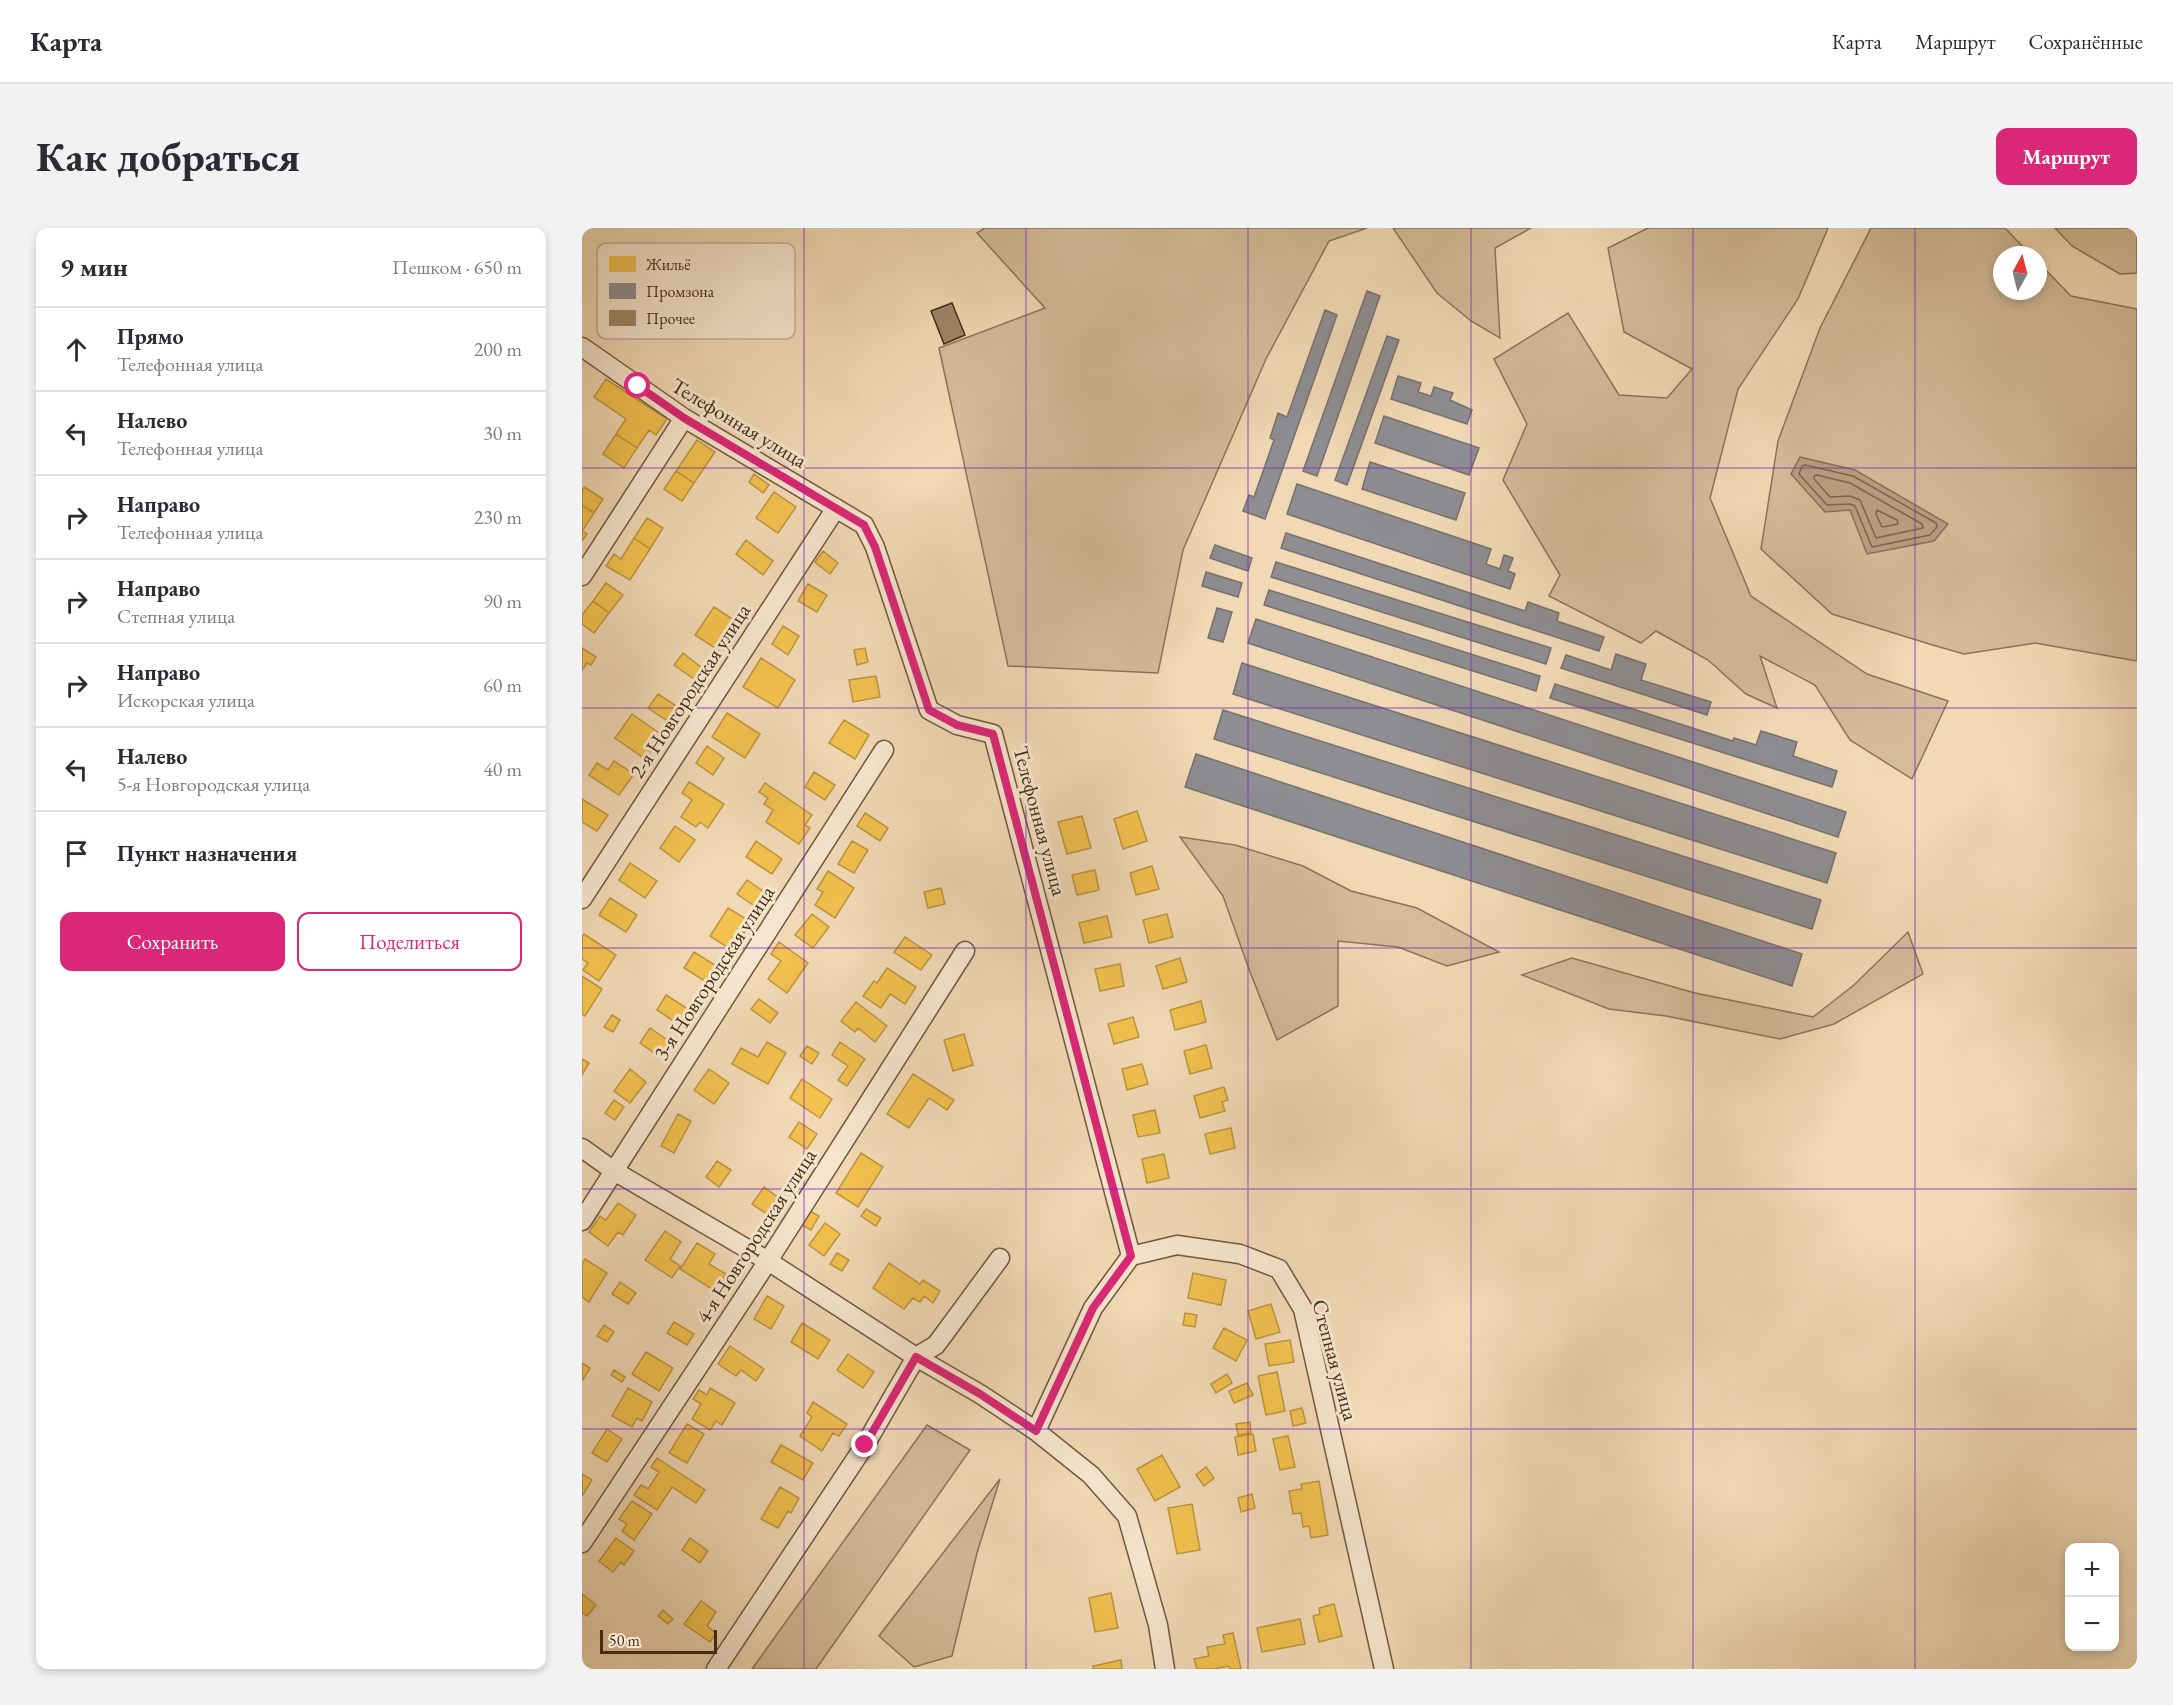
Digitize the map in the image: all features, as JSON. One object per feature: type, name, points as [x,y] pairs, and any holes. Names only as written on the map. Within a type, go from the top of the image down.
[{"type":"street","name":"Телефонная улица","points":[[582,347],[684,418],[864,525],[875,547],[929,710],[957,725],[993,734],[1131,1256]]},
{"type":"street","points":[[582,576],[684,418]]},
{"type":"street","name":"2-я Новгородская улица","points":[[582,899],[836,508]]},
{"type":"street","name":"3-я Новгородская улица","points":[[582,1221],[884,750]]},
{"type":"street","name":"4-я Новгородская улица","points":[[582,1543],[768,1261],[965,951]]},
{"type":"street","points":[[582,1149],[614,1171],[768,1261],[916,1357],[980,1394],[1036,1431],[1091,1475],[1126,1516],[1158,1625],[1165,1669]]},
{"type":"street","name":"Степная улица","points":[[1131,1256],[1177,1245],[1240,1254],[1279,1269],[1303,1309],[1384,1669]]},
{"type":"street","points":[[1036,1431],[1093,1308],[1131,1256]]},
{"type":"street","points":[[716,1669],[865,1445],[916,1357],[936,1345],[1000,1258]]},
{"type":"shaded area","points":[[985,228],[1367,228],[1329,241],[1266,359],[1183,550],[1158,673],[1008,666],[939,348],[1045,308],[977,233]]},
{"type":"shaded area","points":[[1393,228],[1531,228],[1495,248],[1500,338],[1471,321],[1437,293]]},
{"type":"shaded area","points":[[1648,228],[1828,228],[1798,299],[1738,389],[1710,498],[1751,596],[1867,674],[1948,701],[1912,779],[1850,740],[1815,685],[1760,656],[1777,708],[1746,694],[1708,660],[1656,631],[1641,643],[1549,596],[1560,575],[1503,480],[1527,424],[1494,359],[1568,313],[1619,395],[1667,398],[1692,369],[1624,332],[1608,248]]},
{"type":"shaded area","points":[[1871,228],[2005,228],[2022,246],[1993,246],[1993,300],[2047,300],[2047,271],[2071,296],[2137,309],[2137,661],[2035,643],[1964,654],[1936,646],[1832,614],[1761,549],[1778,441],[1820,328]]},
{"type":"shaded area","points":[[2055,228],[2137,228],[2137,273],[2120,274],[2072,246]]},
{"type":"shaded area","points":[[1180,837],[1235,845],[1303,866],[1351,891],[1417,908],[1499,952],[1447,966],[1398,947],[1338,941],[1338,1006],[1277,1040],[1223,896]]},
{"type":"shaded area","points":[[1908,932],[1923,974],[1834,1024],[1780,1039],[1666,1016],[1609,1009],[1522,975],[1572,958],[1695,993],[1813,1017],[1854,985]]},
{"type":"shaded area","points":[[927,1425],[970,1450],[816,1669],[752,1669]]},
{"type":"shaded area","points":[[1000,1479],[977,1553],[952,1656],[914,1667],[879,1636]]},
{"type":"water","points":[[1800,457],[1855,470],[1948,524],[1934,541],[1867,554],[1850,510],[1825,512],[1791,474]]},
{"type":"building: Жильё","points":[[606,379],[667,419],[656,435],[649,430],[637,448],[616,434],[626,419],[594,397]]},
{"type":"building: Жильё","points":[[616,434],[637,448],[624,468],[603,454]]},
{"type":"building: Жильё","points":[[697,440],[715,452],[694,483],[676,471]]},
{"type":"building: Жильё","points":[[676,471],[694,483],[682,501],[664,489]]},
{"type":"building: Жильё","points":[[754,474],[769,485],[763,493],[749,482]]},
{"type":"building: Жильё","points":[[584,487],[603,499],[594,513],[582,505]]},
{"type":"building: Жильё","points":[[774,492],[796,507],[778,533],[756,518]]},
{"type":"building: Жильё","points":[[582,505],[594,513],[582,531]]},
{"type":"building: Жильё","points":[[647,518],[663,528],[650,549],[634,538]]},
{"type":"building: Жильё","points":[[582,531],[587,534],[582,541]]},
{"type":"building: Жильё","points":[[634,538],[650,549],[630,580],[606,566],[614,554],[621,559]]},
{"type":"building: Жильё","points":[[746,540],[773,561],[763,575],[736,554]]},
{"type":"building: Жильё","points":[[823,551],[838,563],[830,574],[815,562]]},
{"type":"building: Жильё","points":[[606,583],[623,595],[609,613],[593,601]]},
{"type":"building: Жильё","points":[[808,584],[827,595],[817,612],[798,601]]},
{"type":"building: Жильё","points":[[593,601],[609,613],[594,633],[582,624],[582,615]]},
{"type":"building: Жильё","points":[[714,607],[737,622],[718,650],[695,635]]},
{"type":"building: Жильё","points":[[783,626],[799,636],[788,655],[772,644]]},
{"type":"building: Жильё","points":[[582,648],[596,657],[591,665],[587,663],[582,670]]},
{"type":"building: Жильё","points":[[865,648],[868,662],[857,665],[854,650]]},
{"type":"building: Жильё","points":[[683,653],[702,668],[694,679],[674,665]]},
{"type":"building: Жильё","points":[[761,658],[795,680],[778,708],[743,687]]},
{"type":"building: Жильё","points":[[876,676],[880,697],[853,702],[849,680]]},
{"type":"building: Жильё","points":[[658,694],[678,707],[669,722],[648,708]]},
{"type":"building: Жильё","points":[[727,713],[760,734],[745,758],[712,737]]},
{"type":"building: Жильё","points":[[632,714],[662,735],[645,759],[615,738]]},
{"type":"building: Жильё","points":[[844,720],[869,735],[855,759],[829,743]]},
{"type":"building: Жильё","points":[[707,746],[724,758],[713,775],[696,763]]},
{"type":"building: Жильё","points":[[614,761],[634,774],[619,795],[589,775],[597,763],[608,770]]},
{"type":"building: Жильё","points":[[814,772],[835,785],[825,800],[805,787]]},
{"type":"building: Жильё","points":[[689,782],[724,804],[708,828],[700,822],[696,827],[681,817],[692,800],[682,793]]},
{"type":"building: Жильё","points":[[765,783],[812,815],[805,825],[810,828],[799,844],[766,822],[773,810],[764,804],[768,798],[759,792]]},
{"type":"building: Жильё","points":[[582,799],[608,815],[597,831],[582,822]]},
{"type":"building: Жильё","points":[[1137,811],[1147,841],[1123,849],[1114,819]]},
{"type":"building: Жильё","points":[[865,813],[888,828],[880,841],[857,826]]},
{"type":"building: Жильё","points":[[1082,816],[1091,848],[1067,854],[1058,822]]},
{"type":"building: Жильё","points":[[675,826],[695,840],[679,862],[660,848]]},
{"type":"building: Жильё","points":[[756,841],[782,859],[772,874],[746,857]]},
{"type":"building: Жильё","points":[[852,841],[868,850],[854,873],[838,864]]},
{"type":"building: Жильё","points":[[630,863],[657,881],[645,898],[619,880]]},
{"type":"building: Жильё","points":[[1152,866],[1159,889],[1136,895],[1130,873]]},
{"type":"building: Жильё","points":[[1095,870],[1099,890],[1077,895],[1072,875]]},
{"type":"building: Жильё","points":[[828,871],[854,888],[835,918],[815,905],[823,892],[817,889]]},
{"type":"building: Жильё","points":[[747,880],[766,893],[756,907],[737,894]]},
{"type":"building: Жильё","points":[[941,888],[945,904],[928,908],[924,892]]},
{"type":"building: Жильё","points":[[610,898],[637,915],[626,932],[599,915]]},
{"type":"building: Жильё","points":[[728,908],[751,922],[744,933],[741,931],[730,949],[710,936]]},
{"type":"building: Жильё","points":[[812,914],[829,927],[813,948],[795,935]]},
{"type":"building: Жильё","points":[[1167,914],[1173,937],[1149,943],[1143,920]]},
{"type":"building: Жильё","points":[[1107,916],[1112,937],[1084,943],[1079,923]]},
{"type":"building: Жильё","points":[[584,934],[616,955],[599,981],[583,970],[588,963],[582,959]]},
{"type":"building: Жильё","points":[[905,937],[932,955],[921,970],[894,952]]},
{"type":"building: Жильё","points":[[779,942],[808,963],[787,993],[768,979],[781,961],[771,954]]},
{"type":"building: Жильё","points":[[694,952],[718,967],[708,983],[684,968]]},
{"type":"building: Жильё","points":[[1180,958],[1187,982],[1163,989],[1156,966]]},
{"type":"building: Жильё","points":[[1120,964],[1124,986],[1100,991],[1095,969]]},
{"type":"building: Жильё","points":[[887,968],[916,987],[905,1004],[890,994],[881,1008],[863,996],[874,981],[877,983]]},
{"type":"building: Жильё","points":[[582,976],[602,989],[585,1016],[582,1014]]},
{"type":"building: Жильё","points":[[666,995],[691,1011],[681,1026],[657,1010]]},
{"type":"building: Жильё","points":[[759,999],[778,1013],[770,1023],[751,1009]]},
{"type":"building: Жильё","points":[[1201,1001],[1206,1022],[1175,1030],[1170,1010]]},
{"type":"building: Жильё","points":[[856,1002],[887,1026],[875,1042],[858,1028],[855,1032],[841,1021]]},
{"type":"building: Жильё","points":[[612,1015],[620,1020],[613,1032],[604,1027]]},
{"type":"building: Жильё","points":[[1133,1017],[1139,1037],[1114,1044],[1108,1024]]},
{"type":"building: Жильё","points":[[650,1028],[670,1042],[660,1057],[640,1043]]},
{"type":"building: Жильё","points":[[964,1034],[973,1065],[953,1071],[944,1040]]},
{"type":"building: Жильё","points":[[767,1042],[786,1053],[768,1084],[732,1064],[741,1048],[758,1057]]},
{"type":"building: Жильё","points":[[840,1042],[865,1059],[847,1086],[838,1080],[848,1066],[832,1055]]},
{"type":"building: Жильё","points":[[1206,1045],[1212,1068],[1190,1074],[1184,1051]]},
{"type":"building: Жильё","points":[[807,1046],[819,1053],[812,1064],[800,1056]]},
{"type":"building: Жильё","points":[[582,1059],[589,1063],[582,1075]]},
{"type":"building: Жильё","points":[[1142,1064],[1148,1084],[1127,1090],[1122,1069]]},
{"type":"building: Жильё","points":[[630,1069],[646,1082],[630,1103],[614,1091]]},
{"type":"building: Жильё","points":[[709,1069],[729,1083],[714,1104],[694,1090]]},
{"type":"building: Жильё","points":[[913,1074],[954,1100],[947,1110],[929,1098],[909,1128],[887,1114]]},
{"type":"building: Жильё","points":[[802,1079],[832,1099],[820,1118],[790,1098]]},
{"type":"building: Жильё","points":[[1224,1087],[1228,1100],[1222,1102],[1225,1111],[1200,1118],[1194,1096]]},
{"type":"building: Жильё","points":[[614,1100],[624,1107],[615,1120],[605,1113]]},
{"type":"building: Жильё","points":[[1155,1110],[1160,1133],[1138,1137],[1133,1115]]},
{"type":"building: Жильё","points":[[678,1114],[691,1121],[674,1153],[661,1146]]},
{"type":"building: Жильё","points":[[799,1122],[817,1134],[807,1149],[789,1137]]},
{"type":"building: Жильё","points":[[1231,1128],[1235,1148],[1210,1154],[1205,1134]]},
{"type":"building: Жильё","points":[[861,1153],[883,1167],[858,1207],[836,1193]]},
{"type":"building: Жильё","points":[[1164,1154],[1169,1178],[1147,1183],[1142,1159]]},
{"type":"building: Жильё","points":[[717,1161],[731,1170],[719,1187],[706,1177]]},
{"type":"building: Жильё","points":[[764,1187],[779,1198],[767,1214],[752,1204]]},
{"type":"building: Жильё","points":[[618,1203],[636,1215],[623,1235],[618,1232],[608,1246],[589,1232],[600,1216],[606,1220]]},
{"type":"building: Жильё","points":[[866,1209],[881,1218],[876,1226],[861,1216]]},
{"type":"building: Жильё","points":[[808,1210],[819,1216],[811,1230],[800,1224]]},
{"type":"building: Жильё","points":[[825,1223],[840,1234],[824,1256],[809,1245]]},
{"type":"building: Жильё","points":[[665,1231],[681,1242],[670,1259],[680,1266],[672,1278],[645,1260]]},
{"type":"building: Жильё","points":[[697,1243],[715,1254],[709,1264],[726,1274],[715,1291],[680,1269]]},
{"type":"building: Жильё","points":[[837,1253],[849,1260],[842,1271],[830,1264]]},
{"type":"building: Жильё","points":[[585,1259],[607,1273],[589,1302],[582,1297],[582,1264]]},
{"type":"building: Жильё","points":[[889,1263],[920,1284],[923,1280],[940,1291],[933,1303],[924,1296],[920,1302],[913,1298],[904,1309],[873,1288]]},
{"type":"building: Жильё","points":[[1193,1273],[1226,1280],[1221,1305],[1188,1298]]},
{"type":"building: Жильё","points":[[620,1282],[636,1293],[628,1304],[612,1294]]},
{"type":"building: Жильё","points":[[767,1296],[784,1306],[771,1329],[754,1319]]},
{"type":"building: Жильё","points":[[1271,1304],[1280,1332],[1256,1339],[1248,1311]]},
{"type":"building: Жильё","points":[[1185,1313],[1197,1315],[1195,1327],[1183,1325]]},
{"type":"building: Жильё","points":[[674,1322],[694,1334],[687,1345],[667,1333]]},
{"type":"building: Жильё","points":[[802,1323],[830,1340],[818,1359],[791,1342]]},
{"type":"building: Жильё","points":[[604,1325],[614,1332],[607,1342],[597,1336]]},
{"type":"building: Жильё","points":[[1224,1328],[1247,1340],[1236,1361],[1213,1348]]},
{"type":"building: Жильё","points":[[1290,1340],[1294,1362],[1269,1366],[1265,1344]]},
{"type":"building: Жильё","points":[[730,1346],[764,1369],[756,1381],[741,1370],[736,1376],[718,1364]]},
{"type":"building: Жильё","points":[[646,1352],[673,1368],[659,1391],[632,1374]]},
{"type":"building: Жильё","points":[[848,1354],[874,1372],[863,1388],[837,1370]]},
{"type":"building: Жильё","points":[[582,1363],[590,1368],[582,1381]]},
{"type":"building: Жильё","points":[[614,1370],[625,1377],[622,1382],[611,1375]]},
{"type":"building: Жильё","points":[[1277,1372],[1285,1411],[1266,1415],[1258,1376]]},
{"type":"building: Жильё","points":[[1227,1374],[1232,1383],[1216,1393],[1211,1384]]},
{"type":"building: Жильё","points":[[1247,1383],[1253,1395],[1234,1403],[1229,1391]]},
{"type":"building: Жильё","points":[[628,1388],[652,1402],[642,1421],[637,1418],[632,1427],[612,1416]]},
{"type":"building: Жильё","points":[[710,1388],[735,1403],[722,1425],[716,1421],[710,1430],[692,1419],[701,1404],[693,1399],[699,1390],[707,1395]]},
{"type":"building: Жильё","points":[[813,1402],[847,1424],[839,1436],[833,1433],[822,1451],[800,1436],[812,1417],[807,1413]]},
{"type":"building: Жильё","points":[[1302,1408],[1306,1423],[1293,1426],[1290,1411]]},
{"type":"building: Жильё","points":[[1250,1422],[1251,1433],[1238,1435],[1236,1424]]},
{"type":"building: Жильё","points":[[687,1424],[704,1434],[687,1463],[669,1453]]},
{"type":"building: Жильё","points":[[607,1429],[622,1439],[607,1462],[592,1453]]},
{"type":"building: Жильё","points":[[1253,1434],[1256,1451],[1238,1455],[1235,1437]]},
{"type":"building: Жильё","points":[[1288,1436],[1295,1467],[1280,1470],[1273,1439]]},
{"type":"building: Жильё","points":[[781,1445],[813,1463],[803,1480],[771,1462]]},
{"type":"building: Жильё","points":[[1162,1455],[1180,1487],[1155,1501],[1137,1469]]},
{"type":"building: Жильё","points":[[657,1458],[705,1490],[696,1503],[672,1487],[657,1510],[634,1495],[641,1485],[648,1489],[659,1472],[651,1467]]},
{"type":"building: Жильё","points":[[1206,1467],[1214,1478],[1204,1486],[1196,1475]]},
{"type":"building: Жильё","points":[[582,1474],[592,1480],[582,1496]]},
{"type":"building: Жильё","points":[[1319,1481],[1328,1535],[1311,1538],[1309,1526],[1303,1527],[1301,1513],[1293,1514],[1289,1491],[1302,1489],[1301,1484]]},
{"type":"building: Жильё","points":[[780,1487],[799,1498],[791,1513],[788,1511],[778,1528],[761,1519]]},
{"type":"building: Жильё","points":[[1252,1494],[1255,1508],[1241,1512],[1238,1498]]},
{"type":"building: Жильё","points":[[632,1501],[652,1514],[634,1540],[622,1531],[627,1524],[619,1519]]},
{"type":"building: Жильё","points":[[1192,1504],[1200,1550],[1177,1554],[1168,1508]]},
{"type":"building: Жильё","points":[[616,1538],[634,1551],[624,1565],[621,1562],[613,1572],[599,1561]]},
{"type":"building: Жильё","points":[[690,1538],[708,1551],[700,1563],[682,1550]]},
{"type":"building: Жильё","points":[[1111,1593],[1118,1628],[1095,1632],[1089,1598]]},
{"type":"building: Жильё","points":[[582,1594],[596,1605],[587,1616],[582,1613]]},
{"type":"building: Жильё","points":[[701,1601],[716,1612],[707,1626],[716,1633],[710,1642],[684,1624]]},
{"type":"building: Жильё","points":[[1334,1604],[1342,1636],[1319,1642],[1313,1616],[1320,1614],[1319,1608]]},
{"type":"building: Жильё","points":[[663,1610],[673,1619],[668,1624],[658,1616]]},
{"type":"building: Жильё","points":[[1300,1619],[1305,1644],[1262,1652],[1257,1628]]},
{"type":"building: Жильё","points":[[1233,1633],[1241,1669],[1230,1669],[1229,1666],[1197,1669],[1194,1659],[1209,1656],[1207,1647],[1225,1644],[1223,1635]]},
{"type":"building: Жильё","points":[[1121,1660],[1122,1669],[1093,1669],[1093,1666]]},
{"type":"building: Промзона","points":[[1367,291],[1380,296],[1317,476],[1303,471]]},
{"type":"building: Промзона","points":[[1325,310],[1337,315],[1265,519],[1243,511],[1249,495],[1254,497],[1274,440],[1270,438],[1278,413],[1287,417]]},
{"type":"building: Промзона","points":[[1387,336],[1399,340],[1347,485],[1335,480]]},
{"type":"building: Промзона","points":[[1398,376],[1421,383],[1418,392],[1431,396],[1434,387],[1453,393],[1450,400],[1472,410],[1467,424],[1391,399]]},
{"type":"building: Промзона","points":[[1384,416],[1479,448],[1469,475],[1375,443]]},
{"type":"building: Промзона","points":[[1370,462],[1465,493],[1456,520],[1362,489]]},
{"type":"building: Промзона","points":[[1297,484],[1491,549],[1486,564],[1500,569],[1504,555],[1513,558],[1508,571],[1515,574],[1510,589],[1287,514]]},
{"type":"building: Промзона","points":[[1286,533],[1525,611],[1528,602],[1559,613],[1557,621],[1604,637],[1599,651],[1281,548]]},
{"type":"building: Промзона","points":[[1215,545],[1252,558],[1248,571],[1210,558]]},
{"type":"building: Промзона","points":[[1276,562],[1551,648],[1546,664],[1271,577]]},
{"type":"building: Промзона","points":[[1206,572],[1242,583],[1238,597],[1202,586]]},
{"type":"building: Промзона","points":[[1269,590],[1540,676],[1536,691],[1264,605]]},
{"type":"building: Промзона","points":[[1217,608],[1232,612],[1223,642],[1208,638]]},
{"type":"building: Промзона","points":[[1256,619],[1846,812],[1838,837],[1248,643]]},
{"type":"building: Промзона","points":[[1616,654],[1646,664],[1641,680],[1711,702],[1707,715],[1561,668],[1566,655],[1611,670]]},
{"type":"building: Промзона","points":[[1242,663],[1836,853],[1827,883],[1233,694]]},
{"type":"building: Промзона","points":[[1555,684],[1733,741],[1734,738],[1756,745],[1761,731],[1797,742],[1793,756],[1837,771],[1832,787],[1550,698]]},
{"type":"building: Промзона","points":[[1223,710],[1821,900],[1812,929],[1214,739]]},
{"type":"building: Промзона","points":[[1196,754],[1802,954],[1792,986],[1185,787]]},
{"type":"building: Прочее","points":[[952,303],[965,335],[944,344],[931,311]]},
{"type":"route","points":[[638,386],[684,418],[864,525],[875,547],[929,710],[957,725],[993,734],[1131,1256],[1093,1308],[1036,1431],[980,1394],[916,1357],[865,1445]]}]
